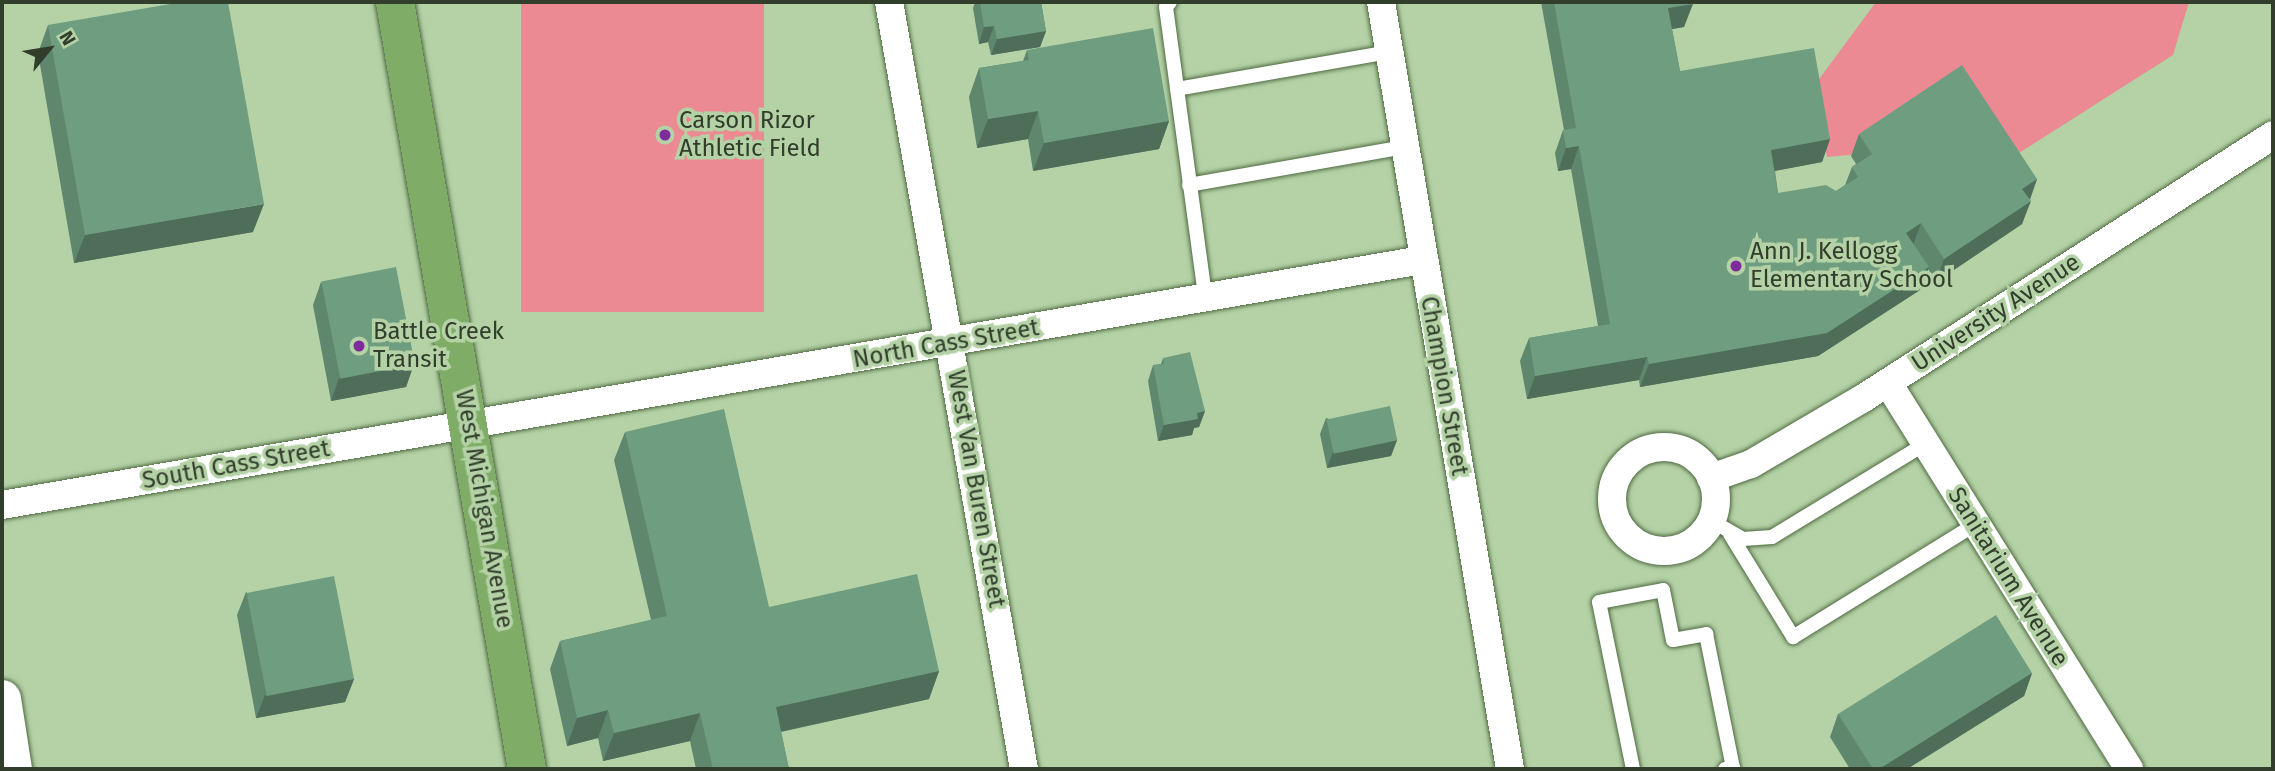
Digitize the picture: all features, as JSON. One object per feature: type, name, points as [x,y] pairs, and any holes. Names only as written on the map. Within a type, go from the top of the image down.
[{"type":"highway","name":"West Michigan Avenue","points":[[395,2],[527,769]]},
{"type":"street","name":"West Van Buren Street","points":[[889,2],[1024,769]]},
{"type":"street","name":"Champion Street","points":[[1381,2],[1422,260],[1510,769]]},
{"type":"street","name":"University Avenue","points":[[1712,478],[1751,464],[1888,383],[2273,135]]},
{"type":"street","name":"North Cass Street","points":[[470,426],[1422,260]]},
{"type":"street","name":"Sanitarium Avenue","points":[[1888,383],[2124,767]]},
{"type":"street","name":"South Cass Street","points":[[2,505],[470,426]]},
{"type":"street","points":[[1649,448],[1684,450],[1698,459],[1712,478],[1721,528],[1689,546],[1655,551],[1624,534],[1611,501],[1621,468],[1649,448]]},
{"type":"street","points":[[2,703],[13,769]]},
{"type":"lane","points":[[1170,2],[1166,7],[1205,296]]},
{"type":"lane","points":[[1177,89],[1389,52]]},
{"type":"lane","points":[[1189,185],[1405,148]]},
{"type":"lane","points":[[1721,528],[1760,540],[1772,537],[1925,444]]},
{"type":"lane","points":[[1721,528],[1793,637],[1974,524]]},
{"type":"lane","points":[[1633,769],[1599,602],[1663,590],[1673,640],[1706,634],[1733,768],[1725,769]]},
{"type":"shaded area","name":"Carson Rizor Athletic Field","points":[[521,2],[764,2],[764,312],[521,312]]},
{"type":"shaded area","points":[[1876,2],[2189,2],[2173,55],[2005,162],[1954,85],[1850,155],[1827,157],[1814,86]]},
{"type":"building","points":[[182,2],[228,2],[264,204],[85,235],[48,25]]},
{"type":"building","points":[[980,2],[1041,2],[1046,31],[997,39],[994,26],[984,27]]},
{"type":"building","points":[[1554,2],[1692,2],[1693,4],[1668,8],[1680,71],[1814,48],[1830,139],[1771,150],[1778,193],[1826,185],[1836,191],[1858,177],[1852,167],[1872,154],[1859,134],[1962,65],[2037,179],[2022,189],[2031,201],[1944,259],[1921,223],[1906,233],[1929,267],[1827,333],[1649,364],[1647,357],[1535,376],[1529,338],[1610,324],[1579,146],[1566,148],[1563,130],[1576,128]]},
{"type":"building","points":[[1153,28],[1169,121],[1044,143],[1038,111],[988,119],[979,68],[1029,60],[1027,50]]},
{"type":"building","name":"Battle Creek Transit","points":[[396,267],[415,364],[340,379],[321,282]]},
{"type":"building","points":[[1190,352],[1205,411],[1197,413],[1198,419],[1164,425],[1153,365],[1164,364],[1163,358]]},
{"type":"building","points":[[1390,406],[1397,440],[1334,454],[1326,420]]},
{"type":"building","points":[[724,409],[769,607],[917,574],[939,671],[776,707],[789,769],[713,769],[700,713],[614,733],[608,710],[577,718],[560,641],[667,616],[625,432]]},
{"type":"building","points":[[334,576],[354,679],[267,696],[247,593]]},
{"type":"building","points":[[1996,615],[2032,673],[1879,769],[1873,769],[1838,714]]},
{"type":"place","name":"Carson Rizor Athletic Field","points":[[665,135]]},
{"type":"place","name":"Ann J. Kellogg Elementary School","points":[[1736,266]]},
{"type":"place","name":"Battle Creek Transit","points":[[359,346]]}]
